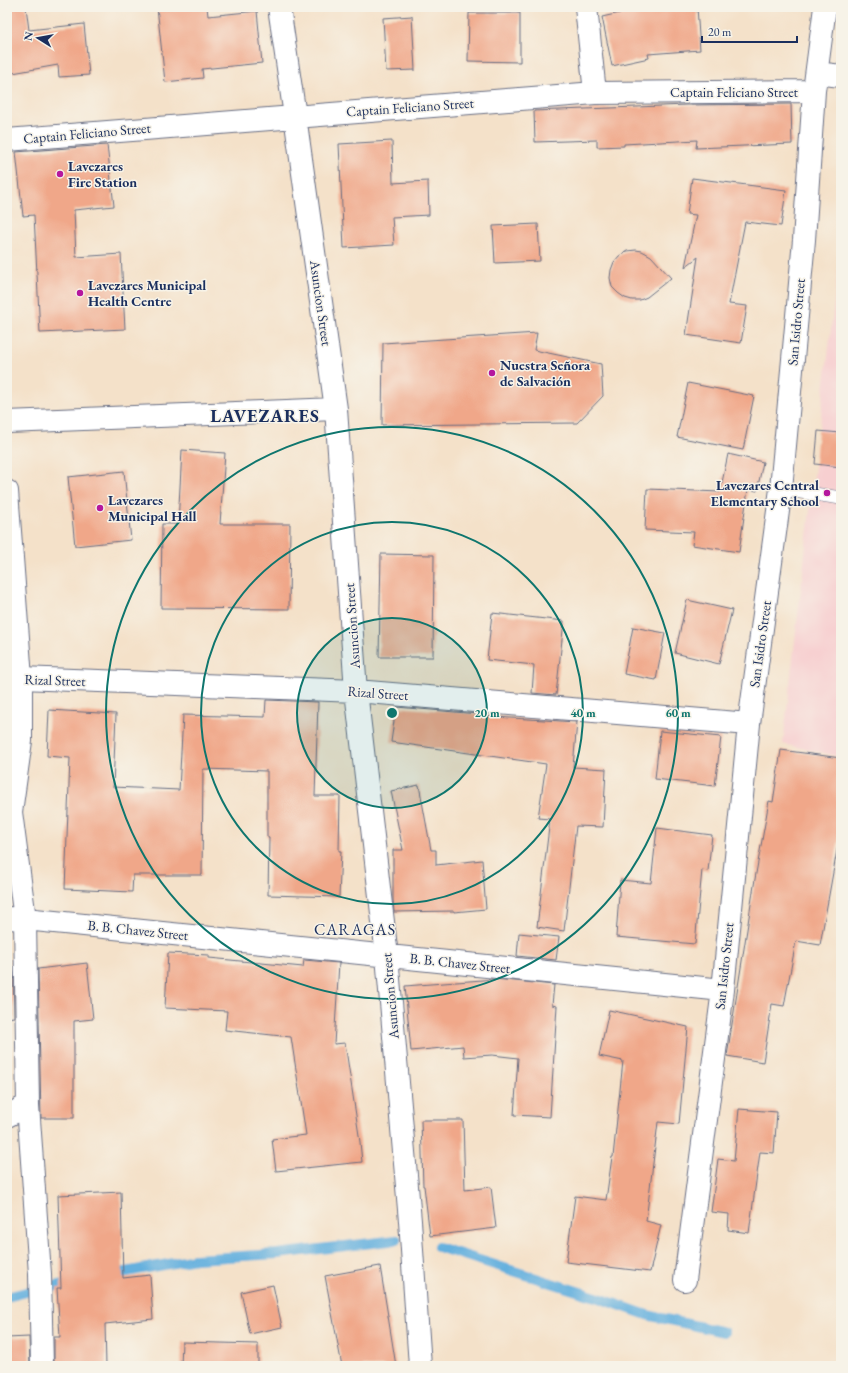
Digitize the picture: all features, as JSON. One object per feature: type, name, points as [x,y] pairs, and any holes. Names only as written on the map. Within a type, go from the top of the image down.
[{"type":"street","name":"Asuncion Street","points":[[279,7],[336,409],[356,691],[387,956],[410,1221],[420,1366]]},
{"type":"street","points":[[586,7],[595,93]]},
{"type":"street","name":"San Isidro Street","points":[[684,1280],[723,990],[748,724],[781,490],[804,240],[816,82],[825,7]]},
{"type":"street","name":"Captain Feliciano Street","points":[[7,140],[595,93],[816,82],[841,76]]},
{"type":"street","points":[[7,422],[336,409]]},
{"type":"street","points":[[7,491],[14,678],[21,741],[9,817],[41,1288],[42,1366]]},
{"type":"street","name":"Rizal Street","points":[[14,678],[356,691],[748,724]]},
{"type":"street","name":"B. B. Chavez Street","points":[[16,918],[723,990]]},
{"type":"street","points":[[7,1116],[28,1105]]},
{"type":"lane","points":[[781,490],[841,498]]},
{"type":"shaded area","name":"Lavezares Central Elementary School","points":[[841,243],[841,757],[783,744]]},
{"type":"building","points":[[7,7],[26,7],[29,30],[84,24],[89,75],[59,77],[58,65],[7,74]]},
{"type":"building","points":[[157,7],[207,7],[208,16],[257,11],[262,63],[202,69],[203,78],[165,82]]},
{"type":"building","points":[[647,7],[697,7],[700,50],[648,54],[649,58],[612,66],[602,17]]},
{"type":"building","points":[[469,13],[520,13],[520,62],[468,61]]},
{"type":"building","points":[[412,16],[415,70],[386,71],[383,18]]},
{"type":"building","points":[[791,104],[792,144],[696,148],[697,140],[597,147],[597,140],[535,142],[534,111],[687,105]]},
{"type":"building","points":[[392,141],[393,183],[428,181],[429,215],[392,217],[394,245],[344,248],[339,144]]},
{"type":"building","points":[[107,145],[114,206],[74,210],[76,257],[121,254],[125,329],[40,333],[34,215],[23,216],[16,152]]},
{"type":"building","points":[[692,178],[786,190],[781,226],[745,222],[729,304],[747,306],[741,343],[686,335],[698,257],[685,267],[696,215],[687,214]]},
{"type":"building","points":[[538,224],[540,261],[495,263],[493,226]]},
{"type":"building","points":[[627,251],[642,251],[651,256],[671,278],[647,297],[640,300],[632,300],[625,298],[612,287],[610,278],[614,262],[619,256]]},
{"type":"building","name":"Nuestra Señora de Salvación","points":[[537,333],[534,350],[601,364],[603,396],[577,423],[382,425],[383,343]]},
{"type":"building","points":[[688,383],[754,396],[743,450],[677,437]]},
{"type":"building","points":[[818,431],[841,433],[841,467],[815,464]]},
{"type":"building","points":[[182,450],[225,453],[220,524],[290,524],[289,609],[161,608],[162,524],[178,524]]},
{"type":"building","points":[[728,454],[763,462],[757,491],[748,489],[739,552],[692,545],[694,532],[645,530],[647,489],[720,492]]},
{"type":"building","name":"Lavezares Municipal Hall","points":[[124,471],[131,540],[75,546],[68,477]]},
{"type":"building","points":[[381,554],[434,555],[433,657],[379,657]]},
{"type":"building","points":[[687,600],[732,610],[719,664],[675,653]]},
{"type":"building","points":[[492,613],[564,621],[556,695],[532,693],[534,665],[487,660]]},
{"type":"building","points":[[633,627],[665,633],[656,680],[624,674]]},
{"type":"building","points":[[266,700],[318,702],[315,796],[340,796],[339,851],[341,851],[339,897],[268,895],[269,837],[267,837],[267,771],[203,769],[202,875],[133,875],[132,892],[65,889],[70,758],[47,756],[49,710],[116,714],[113,787],[179,790],[183,715],[265,717]]},
{"type":"building","points":[[396,707],[478,714],[478,716],[577,722],[573,767],[606,769],[603,827],[576,826],[564,931],[537,927],[550,819],[538,818],[546,764],[391,742]]},
{"type":"building","points":[[660,731],[721,737],[715,786],[655,779]]},
{"type":"building","points":[[781,750],[841,758],[841,828],[820,945],[796,941],[784,1006],[772,1004],[763,1062],[727,1056],[755,879],[769,801],[773,802]]},
{"type":"building","points":[[419,785],[431,850],[436,850],[436,865],[482,860],[486,909],[454,912],[394,912],[393,850],[403,850],[391,791]]},
{"type":"building","points":[[657,828],[712,835],[708,871],[702,870],[695,944],[616,937],[620,880],[651,883]]},
{"type":"building","points":[[519,933],[559,937],[556,960],[517,956]]},
{"type":"building","points":[[168,953],[209,955],[209,958],[303,967],[304,960],[339,963],[334,1044],[345,1043],[362,1162],[276,1171],[272,1139],[306,1135],[291,1037],[225,1030],[227,1011],[165,1008]]},
{"type":"building","points":[[87,963],[93,1019],[74,1021],[74,1118],[41,1118],[38,969]]},
{"type":"building","points":[[13,972],[14,1017],[7,1018],[7,973]]},
{"type":"building","points":[[495,979],[554,985],[552,1005],[557,1006],[550,1117],[514,1115],[518,1058],[492,1055],[464,1057],[463,1046],[411,1051],[405,986]]},
{"type":"building","points":[[609,1010],[688,1027],[679,1124],[658,1122],[646,1221],[661,1225],[650,1272],[566,1262],[575,1196],[606,1200],[613,1157],[623,1061],[599,1056]]},
{"type":"building","points":[[739,1109],[777,1112],[774,1153],[760,1152],[749,1233],[728,1230],[729,1214],[711,1212],[718,1159],[734,1161]]},
{"type":"building","points":[[421,1120],[463,1120],[465,1190],[491,1187],[496,1228],[430,1236],[423,1186]]},
{"type":"building","points":[[121,1192],[123,1278],[150,1275],[153,1319],[105,1324],[106,1366],[54,1366],[54,1337],[60,1337],[57,1288],[61,1288],[58,1195]]},
{"type":"building","points":[[380,1266],[396,1366],[342,1366],[325,1276]]},
{"type":"building","points":[[273,1285],[282,1327],[250,1334],[241,1292]]},
{"type":"building","points":[[29,1337],[30,1366],[7,1366],[7,1338]]},
{"type":"building","points":[[182,1342],[258,1344],[258,1366],[181,1366]]},
{"type":"waterway","points":[[110,1275],[195,1259],[277,1254],[397,1240]]},
{"type":"waterway","points":[[438,1247],[596,1297],[647,1315],[724,1332]]},
{"type":"waterway","points":[[7,1297],[75,1282]]},
{"type":"place","name":"Lavezares Fire Station","points":[[60,174]]},
{"type":"place","name":"Lavezares Municipal Health Centre","points":[[80,293]]},
{"type":"place","name":"Nuestra Señora de Salvación","points":[[492,373]]},
{"type":"place","name":"Lavezares Central Elementary School","points":[[827,493]]},
{"type":"place","name":"Lavezares Municipal Hall","points":[[100,508]]},
{"type":"district","name":"LAVEZARES","points":[[265,415]]},
{"type":"district","name":"CARAGAS","points":[[355,929]]}]
